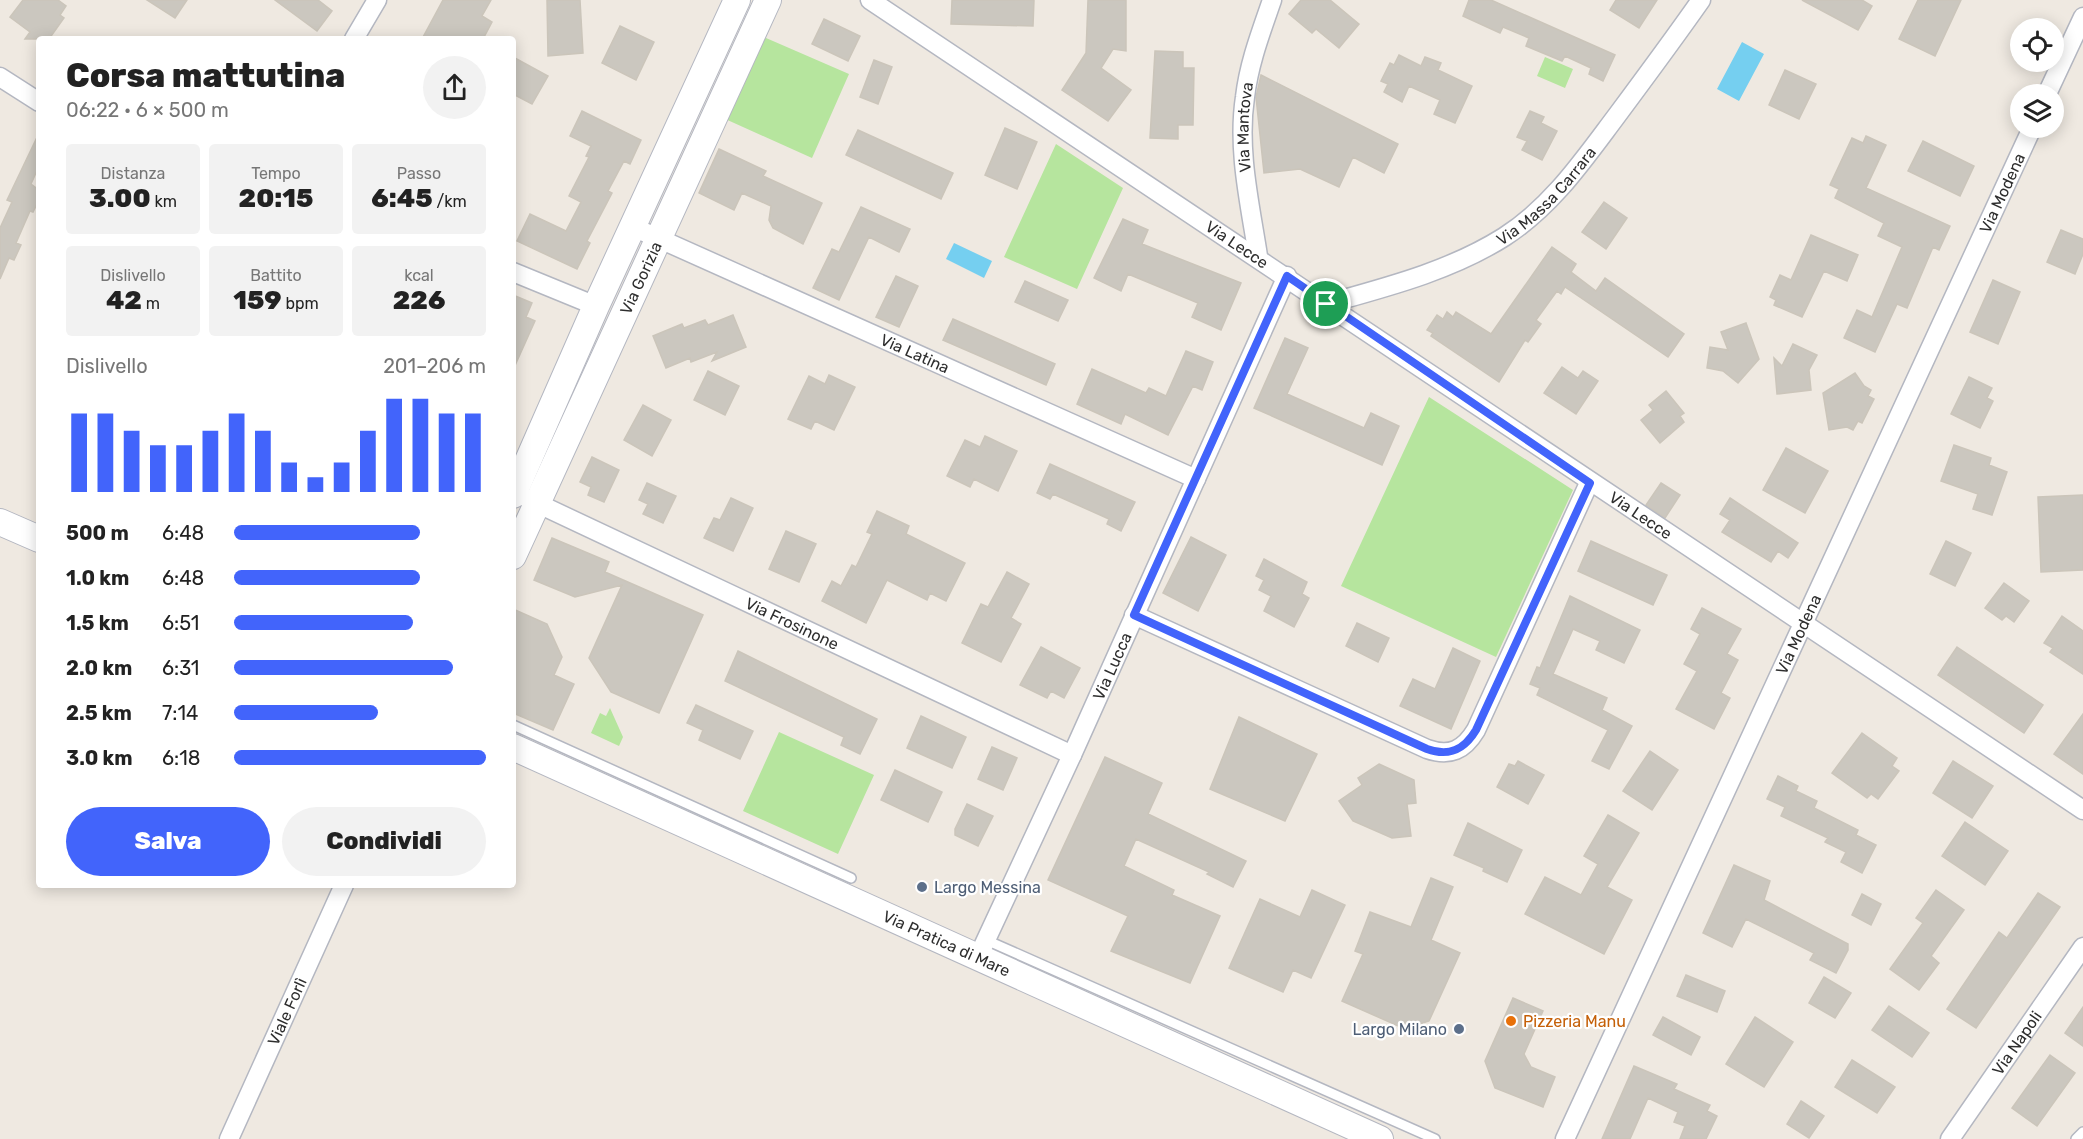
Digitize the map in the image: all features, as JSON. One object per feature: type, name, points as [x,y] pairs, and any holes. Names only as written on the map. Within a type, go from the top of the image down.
[{"type":"street","points":[[356,36],[377,0]]},
{"type":"street","name":"Via Gorizia","points":[[516,489],[596,306],[737,0]]},
{"type":"street","name":"Via Gorizia","points":[[516,550],[768,0]]},
{"type":"street","name":"Via Lecce","points":[[870,0],[1258,256],[1590,483],[2083,810]]},
{"type":"street","name":"Via Mantova","points":[[1258,256],[1245,176],[1243,115],[1252,61],[1272,0]]},
{"type":"street","name":"Via Massa Carrara","points":[[1326,304],[1399,283],[1449,264],[1491,245],[1534,215],[1554,196],[1580,164],[1701,0]]},
{"type":"street","points":[[2052,84],[2083,17]]},
{"type":"street","points":[[0,77],[36,100]]},
{"type":"street","name":"Via Modena","points":[[1565,1139],[2027,138]]},
{"type":"street","name":"Via Latina","points":[[633,227],[1196,479]]},
{"type":"street","points":[[516,273],[596,306]]},
{"type":"street","name":"Via Lucca","points":[[983,948],[1287,276]]},
{"type":"street","points":[[1134,615],[1427,749],[1442,753],[1455,752],[1468,742],[1476,730],[1590,483]]},
{"type":"street","name":"Via Frosinone","points":[[516,495],[538,503],[1072,755]]},
{"type":"street","points":[[0,522],[36,538]]},
{"type":"street","name":"Via Pratica di Mare","points":[[516,748],[983,948],[1380,1139]]},
{"type":"street","name":"Viale Forlì","points":[[229,1139],[343,888]]},
{"type":"street","name":"Via Napoli","points":[[1950,1139],[2083,947]]},
{"type":"lane","points":[[516,726],[851,878]]},
{"type":"lane","points":[[983,948],[1435,1139]]},
{"type":"lane","points":[[2076,1139],[2083,1132]]},
{"type":"green space","points":[[759,35],[849,74],[812,158],[723,118]]},
{"type":"green space","points":[[1545,57],[1573,69],[1565,88],[1537,76]]},
{"type":"green space","points":[[1056,144],[1123,188],[1077,289],[1004,257]]},
{"type":"green space","points":[[1429,397],[1573,490],[1496,657],[1341,586]]},
{"type":"green space","points":[[610,708],[623,737],[619,746],[591,733],[600,713],[606,716]]},
{"type":"green space","points":[[779,732],[874,775],[838,854],[743,811]]},
{"type":"water","points":[[1742,42],[1764,54],[1739,101],[1717,89]]},
{"type":"water","points":[[954,243],[992,261],[984,278],[946,259]]},
{"type":"building","points":[[23,0],[58,0],[66,6],[60,15],[64,18],[51,36],[36,36],[36,39],[25,39],[30,32],[10,17]]},
{"type":"building","points":[[147,0],[187,0],[175,18]]},
{"type":"building","points":[[275,0],[318,0],[332,11],[317,31]]},
{"type":"building","points":[[443,0],[491,0],[482,16],[492,22],[485,36],[424,36]]},
{"type":"building","points":[[547,0],[580,0],[583,53],[548,56]]},
{"type":"building","points":[[952,0],[1034,0],[1033,26],[951,24]]},
{"type":"building","points":[[1088,0],[1126,0],[1126,51],[1113,49],[1101,68],[1131,90],[1108,121],[1062,90],[1086,53]]},
{"type":"building","points":[[1301,0],[1330,0],[1359,24],[1339,48],[1316,29],[1312,33],[1289,14]]},
{"type":"building","points":[[1469,0],[1491,0],[1615,55],[1603,81],[1589,74],[1591,68],[1565,56],[1562,61],[1526,46],[1529,38],[1503,27],[1500,33],[1463,16]]},
{"type":"building","points":[[1616,0],[1657,0],[1639,28],[1610,10]]},
{"type":"building","points":[[1802,0],[1862,0],[1872,6],[1858,30]]},
{"type":"building","points":[[1918,0],[1961,0],[1935,56],[1899,39]]},
{"type":"building","points":[[824,19],[860,36],[848,61],[812,44]]},
{"type":"building","points":[[620,26],[654,42],[636,80],[602,63]]},
{"type":"building","points":[[1155,51],[1183,52],[1183,68],[1194,68],[1193,125],[1178,125],[1178,139],[1150,138]]},
{"type":"building","points":[[1399,55],[1421,66],[1425,57],[1441,63],[1438,70],[1472,86],[1455,123],[1434,114],[1440,100],[1409,86],[1402,102],[1384,92],[1388,84],[1381,81],[1390,63],[1394,65]]},
{"type":"building","points":[[516,59],[548,76],[532,104],[516,96]]},
{"type":"building","points":[[874,60],[892,67],[878,104],[860,97]]},
{"type":"building","points":[[1785,70],[1816,84],[1799,119],[1769,105]]},
{"type":"building","points":[[1261,75],[1398,144],[1384,173],[1353,157],[1339,187],[1300,169],[1264,173],[1256,97]]},
{"type":"building","points":[[582,111],[641,140],[630,164],[624,161],[608,191],[612,193],[587,241],[590,243],[577,269],[517,241],[530,214],[566,231],[581,202],[569,196],[589,157],[586,156],[591,146],[570,136]]},
{"type":"building","points":[[1530,111],[1544,117],[1541,123],[1557,131],[1542,160],[1522,150],[1527,141],[1517,137]]},
{"type":"building","points":[[1005,128],[1037,142],[1017,189],[985,175]]},
{"type":"building","points":[[858,130],[953,173],[941,199],[846,155]]},
{"type":"building","points":[[1866,136],[1886,145],[1866,188],[1950,226],[1939,250],[1933,247],[1907,308],[1897,304],[1875,352],[1844,338],[1857,310],[1872,317],[1902,247],[1878,236],[1884,223],[1835,198],[1839,189],[1830,185],[1852,138],[1863,143]]},
{"type":"building","points":[[36,139],[36,173],[31,184],[36,188],[36,206],[33,212],[30,211],[16,243],[21,245],[14,260],[9,258],[0,279],[0,228],[12,202],[7,200]]},
{"type":"building","points":[[1923,141],[1974,166],[1960,196],[1908,171]]},
{"type":"building","points":[[719,149],[766,171],[763,176],[822,203],[803,244],[773,228],[769,220],[771,206],[742,193],[734,210],[699,193]]},
{"type":"building","points":[[1604,202],[1627,218],[1606,249],[1582,232]]},
{"type":"building","points":[[861,207],[910,229],[899,252],[869,237],[839,300],[813,288],[832,249],[839,252]]},
{"type":"building","points":[[1123,219],[1148,230],[1142,244],[1241,283],[1221,330],[1192,317],[1198,303],[1128,274],[1121,291],[1094,278]]},
{"type":"building","points":[[2061,230],[2083,239],[2083,254],[2075,274],[2047,262]]},
{"type":"building","points":[[1811,235],[1858,255],[1847,281],[1824,271],[1802,317],[1774,305],[1776,300],[1770,297],[1780,275],[1791,280]]},
{"type":"building","points":[[1552,247],[1576,264],[1571,272],[1596,291],[1605,278],[1684,334],[1668,357],[1565,287],[1561,294],[1557,291],[1536,320],[1541,324],[1528,342],[1525,340],[1499,382],[1431,336],[1433,333],[1427,330],[1437,315],[1443,319],[1447,312],[1453,317],[1456,312],[1491,334]]},
{"type":"building","points":[[896,276],[918,286],[899,327],[876,317]]},
{"type":"building","points":[[1993,280],[2020,292],[1998,344],[1970,332]]},
{"type":"building","points":[[1025,281],[1068,300],[1058,321],[1015,302]]},
{"type":"building","points":[[516,296],[532,303],[526,317],[535,321],[516,363]]},
{"type":"building","points":[[733,315],[746,347],[712,361],[717,352],[691,362],[690,358],[666,368],[653,336],[682,324],[684,328],[705,320],[708,325]]},
{"type":"building","points":[[953,319],[1055,364],[1046,385],[943,340]]},
{"type":"building","points":[[1746,323],[1759,359],[1738,383],[1723,371],[1707,368],[1710,347],[1728,350],[1721,332]]},
{"type":"building","points":[[1285,338],[1308,348],[1287,394],[1364,428],[1371,413],[1399,426],[1382,465],[1254,408]]},
{"type":"building","points":[[1793,344],[1817,355],[1809,370],[1811,390],[1777,394],[1774,358],[1782,366]]},
{"type":"building","points":[[1186,351],[1213,362],[1202,390],[1193,386],[1168,435],[1125,414],[1121,424],[1077,404],[1092,369],[1146,393],[1149,388],[1166,396]]},
{"type":"building","points":[[1562,367],[1578,378],[1583,371],[1598,381],[1576,414],[1544,393]]},
{"type":"building","points":[[708,371],[739,386],[725,415],[694,400]]},
{"type":"building","points":[[1855,373],[1864,386],[1871,390],[1868,396],[1874,399],[1862,423],[1858,421],[1853,430],[1847,427],[1829,430],[1823,393]]},
{"type":"building","points":[[829,375],[855,387],[834,430],[815,421],[811,429],[788,419],[809,376],[825,384]]},
{"type":"building","points":[[1969,377],[1992,388],[1987,398],[1993,401],[1980,428],[1951,414]]},
{"type":"building","points":[[1666,391],[1684,413],[1680,416],[1684,422],[1660,443],[1641,420],[1653,410],[1649,405]]},
{"type":"building","points":[[643,405],[671,420],[652,456],[624,440]]},
{"type":"building","points":[[985,436],[1017,451],[998,491],[974,479],[970,487],[947,476],[965,440],[980,447]]},
{"type":"building","points":[[1954,445],[1991,458],[1989,465],[2007,472],[1992,515],[1973,509],[1978,494],[1941,481]]},
{"type":"building","points":[[1786,448],[1828,471],[1805,513],[1763,490]]},
{"type":"building","points":[[592,457],[619,470],[604,502],[588,495],[591,487],[580,482]]},
{"type":"building","points":[[1050,464],[1135,502],[1121,531],[1107,524],[1109,519],[1053,494],[1050,499],[1037,493]]},
{"type":"building","points":[[647,483],[676,496],[663,523],[643,514],[648,504],[639,500]]},
{"type":"building","points":[[1661,483],[1680,495],[1665,518],[1646,505]]},
{"type":"building","points":[[2083,495],[2083,570],[2041,572],[2038,497]]},
{"type":"building","points":[[731,498],[753,508],[733,551],[704,538],[714,518],[720,520]]},
{"type":"building","points":[[1730,498],[1798,543],[1788,558],[1778,551],[1771,562],[1722,532],[1730,520],[1720,514]]},
{"type":"building","points":[[877,511],[909,526],[906,534],[965,563],[946,601],[930,593],[927,600],[887,580],[866,623],[822,601],[832,581],[841,586],[852,565],[856,567],[872,534],[867,532]]},
{"type":"building","points":[[786,531],[816,544],[799,582],[769,569]]},
{"type":"building","points":[[1191,537],[1226,555],[1198,611],[1163,593]]},
{"type":"building","points":[[552,538],[609,562],[605,572],[703,615],[659,713],[611,692],[589,658],[622,585],[575,597],[534,580]]},
{"type":"building","points":[[1591,541],[1667,575],[1653,605],[1578,571]]},
{"type":"building","points":[[1946,541],[1971,553],[1955,586],[1930,574]]},
{"type":"building","points":[[1264,559],[1307,582],[1302,594],[1309,598],[1294,627],[1264,611],[1271,596],[1259,590],[1264,580],[1256,576]]},
{"type":"building","points":[[1007,572],[1029,584],[1011,618],[1021,624],[1001,662],[962,643],[981,604],[988,607]]},
{"type":"building","points":[[2004,583],[2029,601],[2014,622],[2006,616],[2002,620],[1985,608]]},
{"type":"building","points":[[1570,596],[1640,630],[1624,663],[1596,650],[1600,641],[1573,629],[1553,674],[1607,698],[1602,710],[1632,726],[1609,769],[1592,761],[1608,730],[1537,695],[1540,688],[1530,684],[1537,667],[1540,668]]},
{"type":"building","points":[[1702,608],[1741,629],[1727,654],[1738,660],[1721,693],[1730,698],[1714,729],[1676,709],[1697,671],[1684,664],[1700,634],[1691,629]]},
{"type":"building","points":[[516,610],[547,624],[562,657],[554,675],[574,684],[553,730],[516,714]]},
{"type":"building","points":[[2062,616],[2083,631],[2083,674],[2050,652],[2053,648],[2044,643]]},
{"type":"building","points":[[1357,623],[1389,638],[1378,662],[1346,646]]},
{"type":"building","points":[[1041,647],[1080,668],[1064,698],[1051,691],[1047,698],[1020,685]]},
{"type":"building","points":[[1957,647],[2043,705],[2024,733],[1938,675]]},
{"type":"building","points":[[1453,648],[1480,661],[1451,729],[1400,706],[1413,679],[1435,689]]},
{"type":"building","points":[[738,651],[877,719],[860,754],[841,745],[844,737],[725,681]]},
{"type":"building","points":[[696,705],[753,731],[740,759],[699,740],[703,730],[687,723]]},
{"type":"building","points":[[2083,714],[2083,774],[2054,754]]},
{"type":"building","points":[[921,716],[966,737],[952,768],[907,748]]},
{"type":"building","points":[[1239,717],[1317,754],[1285,821],[1210,789]]},
{"type":"building","points":[[1862,733],[1897,758],[1892,766],[1899,771],[1878,799],[1871,794],[1867,798],[1832,773]]},
{"type":"building","points":[[992,747],[1017,758],[1003,790],[978,779]]},
{"type":"building","points":[[1650,751],[1678,770],[1652,810],[1623,791]]},
{"type":"building","points":[[1105,757],[1162,783],[1148,814],[1246,861],[1233,887],[1207,874],[1209,872],[1136,839],[1124,866],[1174,890],[1172,895],[1220,916],[1190,983],[1111,951],[1128,916],[1048,880]]},
{"type":"building","points":[[1518,761],[1544,775],[1528,804],[1497,787],[1509,764],[1515,766]]},
{"type":"building","points":[[1953,761],[1993,786],[1972,818],[1933,793]]},
{"type":"building","points":[[1379,764],[1414,780],[1416,803],[1407,804],[1411,836],[1392,838],[1353,821],[1339,801],[1362,785],[1358,778]]},
{"type":"building","points":[[895,770],[942,792],[928,822],[881,800]]},
{"type":"building","points":[[1778,776],[1798,786],[1796,791],[1817,801],[1814,808],[1858,830],[1856,835],[1876,845],[1862,873],[1841,862],[1846,852],[1825,842],[1828,838],[1781,816],[1785,807],[1767,799]]},
{"type":"building","points":[[967,804],[993,816],[978,846],[955,835],[955,829]]},
{"type":"building","points":[[1608,815],[1639,833],[1607,887],[1632,900],[1604,954],[1525,914],[1545,877],[1581,895],[1598,864],[1584,856]]},
{"type":"building","points":[[1965,822],[2008,851],[1985,885],[1942,856]]},
{"type":"building","points":[[1468,823],[1522,850],[1507,882],[1483,871],[1484,868],[1454,855]]},
{"type":"building","points":[[1734,865],[1770,881],[1764,900],[1848,944],[1848,950],[1836,973],[1810,960],[1814,953],[1746,919],[1732,947],[1703,933]]},
{"type":"building","points":[[1431,878],[1453,887],[1431,940],[1460,953],[1429,1021],[1405,1029],[1342,1001],[1363,954],[1355,951],[1370,912],[1411,927]]},
{"type":"building","points":[[1312,890],[1345,905],[1311,978],[1293,970],[1283,992],[1229,968],[1260,899],[1300,917]]},
{"type":"building","points":[[1936,890],[1964,910],[1931,956],[1939,963],[1919,990],[1890,969],[1923,923],[1916,918]]},
{"type":"building","points":[[2038,893],[2060,907],[1976,1028],[1947,1009],[1999,932],[2007,938]]},
{"type":"building","points":[[1862,894],[1881,904],[1871,925],[1852,915]]},
{"type":"building","points":[[1686,975],[1725,991],[1717,1012],[1677,996]]},
{"type":"building","points":[[1824,977],[1851,993],[1835,1018],[1809,1003]]},
{"type":"building","points":[[1513,998],[1543,1011],[1524,1054],[1531,1067],[1555,1077],[1543,1107],[1495,1088],[1485,1061]]},
{"type":"building","points":[[1889,1006],[1929,1033],[1912,1057],[1872,1030]]},
{"type":"building","points":[[2083,1007],[2083,1046],[2065,1033]]},
{"type":"building","points":[[1663,1017],[1700,1037],[1691,1055],[1653,1035]]},
{"type":"building","points":[[1755,1017],[1793,1042],[1764,1087],[1726,1064]]},
{"type":"building","points":[[2050,1055],[2075,1073],[2037,1126],[2012,1108]]},
{"type":"building","points":[[1852,1060],[1895,1087],[1877,1113],[1835,1087]]},
{"type":"building","points":[[1634,1066],[1677,1084],[1674,1089],[1710,1105],[1707,1111],[1717,1116],[1706,1139],[1680,1139],[1685,1126],[1674,1122],[1678,1112],[1648,1098],[1630,1139],[1602,1139]]},
{"type":"building","points":[[1801,1101],[1824,1116],[1809,1138],[1787,1124]]},
{"type":"place","name":"Largo Messina","points":[[922,887]]},
{"type":"place","name":"Pizzeria Manu","points":[[1511,1021]]},
{"type":"place","name":"Largo Milano","points":[[1459,1029]]},
{"type":"route","points":[[1287,276],[1326,304],[1590,483],[1476,730],[1465,746],[1455,752],[1442,753],[1427,749],[1134,615],[1287,276]]}]
